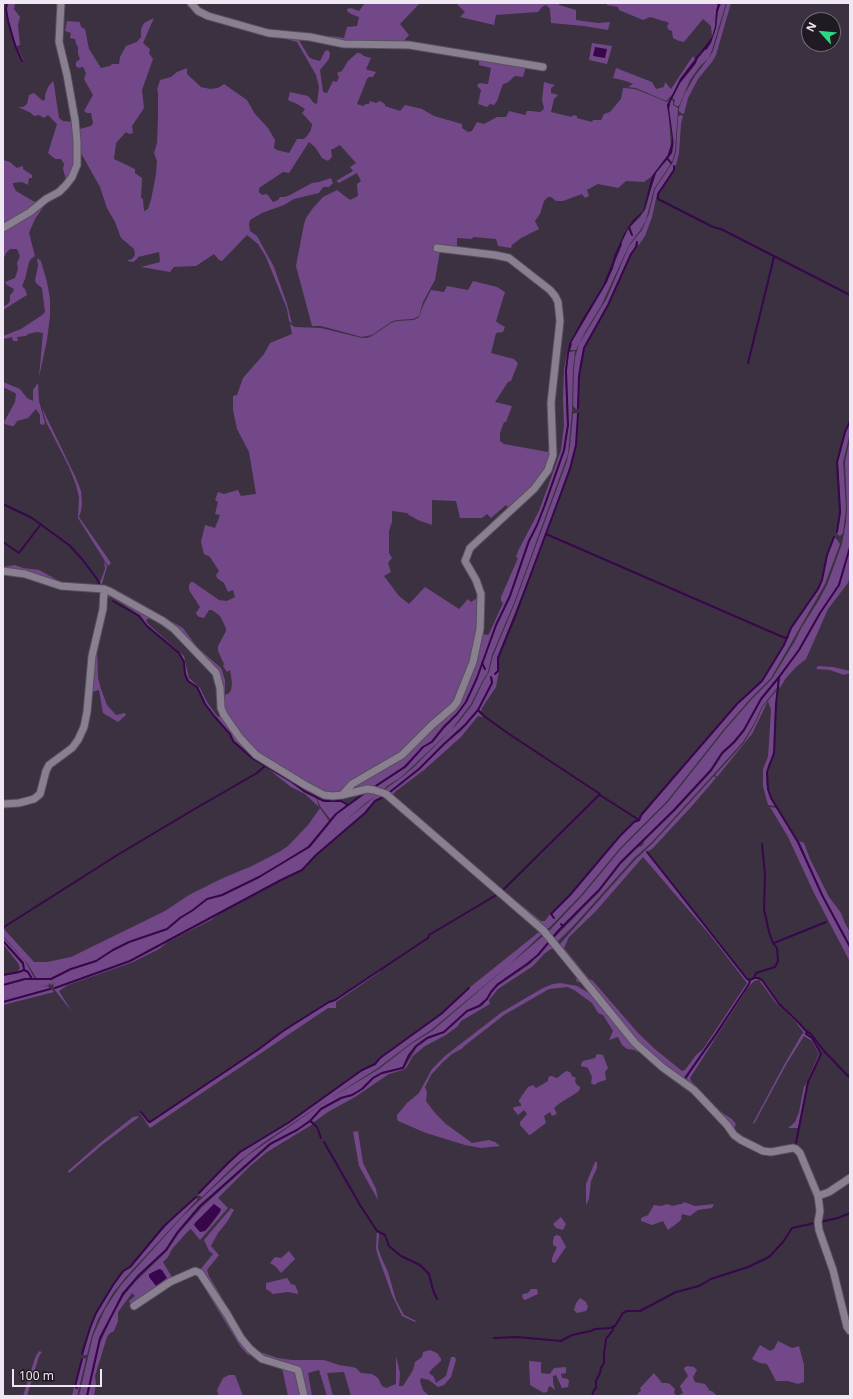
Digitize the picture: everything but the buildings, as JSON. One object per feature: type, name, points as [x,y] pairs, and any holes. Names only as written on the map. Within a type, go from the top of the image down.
[{"type":"street","points":[[3,228],[59,192],[72,177],[77,165],[78,145],[75,120],[67,75],[59,42],[58,30],[61,3]]},
{"type":"street","points":[[191,3],[198,11],[208,16],[268,33],[310,37],[344,44],[409,45],[543,67]]},
{"type":"street","points":[[342,795],[352,784],[402,755],[432,725],[454,707],[473,662],[480,629],[481,594],[476,580],[465,561],[470,548],[534,489],[548,470],[553,455],[551,403],[560,321],[560,313],[555,296],[545,285],[509,258],[437,248]]},
{"type":"street","points":[[3,571],[25,574],[61,586],[104,589],[163,621],[174,629],[211,666],[216,673],[221,708],[224,715],[240,738],[256,755],[315,791],[333,796],[367,790],[374,790],[386,794],[550,938],[635,1043],[662,1067],[694,1090],[727,1125],[734,1135],[763,1151],[772,1152],[793,1148],[796,1149],[800,1153],[818,1196],[820,1211],[818,1230],[833,1270],[847,1327],[850,1332]]},
{"type":"street","points":[[3,804],[19,804],[34,799],[40,794],[46,771],[50,765],[72,748],[78,740],[84,727],[88,712],[92,656],[103,609],[104,589]]},
{"type":"street","points":[[818,1196],[829,1192],[850,1178]]},
{"type":"street","points":[[134,1306],[170,1282],[195,1271],[200,1273],[241,1338],[256,1355],[268,1362],[298,1370],[304,1396]]},
{"type":"shaded area","points":[[7,3],[15,3],[14,9],[20,17],[18,25],[20,45],[17,46],[23,62],[15,45],[6,9]]},
{"type":"shaded area","points":[[362,3],[420,3],[400,24],[409,35],[403,42],[367,44],[330,40],[331,36],[344,38],[347,27],[357,26],[359,17],[351,14],[347,11],[347,9],[351,8],[359,11],[364,4]]},
{"type":"shaded area","points":[[456,3],[559,3],[559,5],[576,10],[576,20],[598,23],[610,22],[608,30],[551,23],[550,9],[546,5],[538,12],[496,15],[494,25],[460,17],[465,12]]},
{"type":"shaded area","points":[[607,3],[718,3],[715,27],[712,37],[711,26],[703,19],[684,42],[673,38],[672,31],[667,27],[669,23],[650,17],[643,20],[619,10],[618,7],[607,5]]},
{"type":"shaded area","points":[[718,3],[720,3],[716,28],[711,43],[707,49],[701,52],[712,37],[715,27]]},
{"type":"shaded area","points":[[720,3],[726,3],[712,50],[708,59],[700,66],[690,80],[679,106],[676,106],[674,104],[675,100],[672,98],[680,83],[694,66],[700,52],[707,49],[716,28]]},
{"type":"shaded area","points":[[727,3],[731,3],[716,55],[698,79],[688,98],[684,114],[681,113],[679,108],[684,95],[695,76],[713,51]]},
{"type":"shaded area","points":[[154,18],[143,43],[150,49],[149,53],[153,59],[142,90],[144,108],[132,126],[133,133],[129,134],[126,132],[116,143],[114,159],[135,169],[135,173],[142,178],[141,198],[143,199],[144,211],[148,209],[151,200],[156,174],[157,161],[154,153],[157,143],[157,90],[160,80],[171,77],[177,72],[187,68],[187,74],[201,87],[210,89],[218,88],[224,84],[247,100],[255,114],[268,128],[275,140],[274,148],[277,150],[289,153],[297,139],[304,139],[307,136],[311,130],[312,124],[302,113],[305,109],[288,100],[290,92],[308,96],[314,103],[317,104],[319,87],[316,75],[297,42],[279,37],[309,38],[300,40],[300,42],[309,57],[312,59],[320,61],[325,51],[328,50],[330,53],[329,59],[320,70],[323,92],[327,93],[333,81],[337,82],[339,77],[337,73],[342,71],[348,61],[357,53],[360,53],[371,58],[366,69],[376,72],[373,77],[369,77],[367,79],[357,104],[363,106],[369,104],[370,101],[376,103],[380,101],[385,104],[385,106],[400,111],[405,105],[422,109],[434,116],[462,124],[462,128],[468,132],[472,131],[477,122],[484,124],[497,117],[506,117],[509,111],[525,115],[527,111],[540,112],[544,108],[542,100],[544,82],[555,85],[551,88],[551,93],[558,95],[554,99],[551,112],[572,117],[573,115],[577,116],[577,118],[592,122],[593,120],[601,120],[604,114],[610,112],[621,99],[623,88],[635,89],[667,102],[670,99],[667,105],[671,148],[667,157],[652,176],[644,182],[626,181],[618,188],[598,184],[587,190],[589,196],[585,198],[582,194],[563,201],[556,201],[551,197],[548,197],[544,201],[540,214],[535,221],[539,229],[521,238],[512,245],[511,248],[498,246],[496,239],[473,237],[472,239],[457,238],[457,246],[432,247],[434,250],[440,251],[435,280],[423,302],[419,316],[413,319],[391,322],[372,335],[362,337],[321,326],[312,326],[296,266],[306,218],[323,197],[337,190],[350,200],[358,196],[357,184],[361,181],[357,173],[339,183],[336,181],[353,171],[350,167],[356,163],[340,145],[331,150],[332,157],[328,161],[322,158],[315,147],[309,142],[289,173],[283,172],[259,188],[259,192],[262,195],[267,194],[273,202],[278,200],[280,197],[290,195],[312,183],[331,178],[333,183],[329,187],[323,187],[319,193],[294,199],[284,205],[262,213],[250,220],[249,224],[250,231],[257,236],[274,267],[287,304],[292,324],[289,321],[287,309],[266,257],[258,244],[247,235],[222,261],[219,260],[214,254],[196,266],[174,267],[170,272],[141,267],[160,262],[159,252],[138,257],[133,262],[128,261],[135,255],[134,249],[121,238],[115,222],[107,208],[100,187],[80,154],[80,129],[91,126],[93,123],[91,113],[84,111],[93,95],[84,79],[86,73],[83,67],[78,68],[76,66],[76,62],[80,59],[75,39],[70,38],[71,33],[65,31],[67,21],[80,22],[81,27],[85,29],[89,49],[101,68],[112,64],[119,64],[120,57],[126,46],[137,42],[141,37],[141,29],[144,23]]},
{"type":"shaded area","points":[[592,43],[612,46],[607,64],[589,60]]},
{"type":"shaded area","points":[[595,47],[607,49],[605,58],[593,56]]},
{"type":"shaded area","points":[[699,53],[696,63],[680,83],[670,103],[669,109],[673,140],[672,153],[656,173],[644,211],[628,229],[616,254],[614,264],[607,282],[568,350],[569,344],[583,318],[607,279],[613,265],[614,256],[624,234],[633,220],[643,211],[652,176],[670,152],[672,138],[667,105],[680,79]]},
{"type":"shaded area","points":[[693,56],[695,59],[680,79],[675,92],[666,101],[636,88],[628,87],[633,84],[613,78],[616,68],[652,82],[656,89],[664,87],[665,82],[671,89]]},
{"type":"shaded area","points":[[479,58],[526,66],[523,77],[515,76],[507,83],[503,84],[497,101],[494,105],[490,104],[487,107],[478,104],[481,90],[477,86],[479,83],[488,84],[491,68],[479,65]]},
{"type":"shaded area","points":[[53,81],[59,118],[63,121],[74,122],[77,159],[67,183],[63,169],[64,164],[61,159],[55,159],[48,153],[57,124],[48,115],[44,118],[39,115],[34,116],[18,107],[23,107],[27,104],[29,95],[34,93],[43,101],[45,99],[48,87]]},
{"type":"shaded area","points":[[671,99],[673,101],[673,105],[678,108],[675,152],[672,162],[654,189],[646,220],[629,245],[601,306],[576,350],[569,350],[571,343],[613,269],[616,254],[628,229],[632,236],[630,227],[640,217],[646,208],[656,172],[667,160],[671,163],[668,158],[672,153],[674,143],[669,109]]},
{"type":"shaded area","points":[[680,115],[683,116],[679,153],[676,165],[657,194],[652,217],[645,236],[638,246],[638,243],[636,242],[636,247],[631,253],[612,297],[584,348],[580,364],[576,409],[573,406],[574,369],[579,344],[607,298],[629,246],[642,230],[649,214],[655,189],[673,162],[676,152],[678,117]]},
{"type":"shaded area","points":[[3,160],[10,162],[17,168],[23,166],[23,169],[32,175],[32,178],[29,178],[28,185],[22,182],[13,183],[16,191],[35,202],[43,199],[3,226]]},
{"type":"shaded area","points":[[48,200],[35,219],[29,233],[35,256],[29,262],[22,286],[27,295],[3,310],[3,307],[10,301],[10,295],[14,289],[5,282],[15,278],[18,269],[17,263],[20,256],[17,249],[10,249],[6,253],[3,260],[3,229]]},
{"type":"shaded area","points":[[37,258],[41,261],[50,299],[50,316],[47,340],[39,377],[43,333],[37,332],[26,336],[17,337],[18,341],[13,341],[12,337],[3,339],[3,336],[21,329],[45,312],[42,288],[36,283],[35,280],[38,266]]},
{"type":"shaded area","points":[[473,281],[497,287],[505,292],[496,321],[505,327],[503,332],[496,333],[491,353],[514,359],[518,363],[511,381],[508,382],[495,402],[512,406],[500,433],[500,441],[504,444],[548,452],[549,447],[553,443],[552,455],[542,476],[510,510],[506,505],[491,518],[487,514],[482,518],[460,518],[456,501],[432,500],[432,525],[418,520],[407,513],[392,511],[392,522],[389,531],[389,553],[392,558],[388,563],[391,572],[384,576],[399,596],[409,604],[425,587],[459,609],[468,599],[471,602],[480,596],[476,644],[458,698],[401,754],[342,794],[324,794],[257,754],[226,716],[220,682],[176,629],[105,586],[122,593],[183,628],[197,647],[221,668],[225,680],[225,695],[229,693],[232,683],[230,670],[227,672],[223,666],[224,664],[218,651],[218,646],[226,631],[226,628],[220,616],[212,610],[209,610],[204,618],[197,615],[196,613],[200,607],[189,590],[189,585],[193,582],[219,600],[227,601],[235,597],[233,590],[228,592],[224,583],[217,578],[216,575],[219,571],[210,557],[204,554],[201,542],[205,525],[215,528],[220,515],[215,514],[218,502],[215,500],[218,492],[224,494],[238,490],[241,496],[256,494],[249,452],[237,429],[233,410],[233,396],[237,395],[243,378],[264,354],[270,343],[292,334],[290,324],[295,327],[321,328],[367,338],[391,323],[397,321],[414,320],[419,317],[431,290],[444,292],[447,286],[468,290]]},
{"type":"shaded area","points":[[575,351],[568,454],[514,603],[492,655],[488,672],[471,704],[451,730],[400,778],[382,791],[371,789],[405,767],[424,747],[432,742],[466,702],[482,665],[485,669],[483,663],[486,653],[510,597],[529,541],[545,507],[565,450],[568,425],[566,371],[569,352]]},
{"type":"shaded area","points":[[567,352],[565,371],[567,425],[564,450],[537,525],[528,540],[509,596],[496,625],[477,678],[465,702],[457,713],[443,726],[431,741],[404,766],[369,789],[349,793],[352,784],[397,760],[451,711],[480,633],[487,635],[489,634],[503,603],[501,601],[501,597],[518,558],[516,557],[518,551],[539,511],[561,450],[564,426],[564,369]]},
{"type":"shaded area","points":[[3,382],[20,389],[27,398],[33,401],[33,390],[38,383],[39,401],[45,423],[43,425],[40,424],[40,415],[36,409],[28,418],[17,421],[14,426],[5,424],[4,422],[15,402],[16,394],[3,387]]},
{"type":"shaded area","points":[[42,408],[81,491],[82,503],[79,517],[111,563],[108,566],[78,518],[79,497],[76,485],[69,467],[46,422]]},
{"type":"shaded area","points":[[577,413],[577,435],[574,454],[546,534],[497,658],[497,671],[494,674],[499,671],[496,687],[482,708],[481,712],[479,709],[492,683],[493,679],[491,677],[491,683],[478,709],[465,725],[419,768],[388,793],[385,790],[388,787],[413,768],[458,723],[472,705],[489,672],[493,656],[515,603],[567,461],[573,414]]},
{"type":"shaded area","points":[[850,422],[850,433],[843,462],[846,508],[843,533],[840,536],[837,534],[841,512],[838,462]]},
{"type":"shaded area","points":[[850,439],[850,546],[838,585],[798,650],[761,698],[743,730],[734,742],[722,753],[711,770],[674,810],[620,863],[599,890],[564,925],[561,924],[561,927],[552,938],[549,931],[582,896],[621,849],[668,802],[725,730],[772,679],[795,641],[827,585],[842,544],[847,508],[845,462]]},
{"type":"shaded area","points":[[835,537],[840,544],[825,584],[771,678],[724,729],[667,801],[620,848],[581,895],[549,928],[546,929],[502,892],[504,891],[541,921],[545,921],[550,914],[554,918],[552,913],[570,896],[619,837],[634,823],[640,821],[642,816],[737,704],[762,681],[784,645],[791,629],[819,589],[827,555]]},
{"type":"shaded area","points":[[850,549],[848,583],[828,609],[806,659],[796,667],[779,688],[779,679],[799,651],[839,585]]},
{"type":"shaded area","points":[[104,561],[107,567],[101,587],[82,587],[3,569],[3,567],[15,565],[23,568],[39,570],[61,582],[79,585],[99,585],[105,569]]},
{"type":"shaded area","points":[[105,591],[153,616],[146,620],[147,623],[184,656],[189,678],[200,688],[207,702],[218,717],[223,715],[247,747],[315,792],[315,795],[258,761],[233,740],[230,734],[206,704],[198,687],[190,683],[185,670],[185,662],[179,652],[147,625],[140,615],[110,596],[106,600],[105,605],[107,606],[97,645],[98,678],[107,705],[116,715],[125,713],[126,715],[118,722],[103,713],[99,690],[92,692],[93,667]]},
{"type":"shaded area","points":[[818,666],[833,667],[850,671],[850,673],[844,675],[830,670],[816,669]]},
{"type":"shaded area","points":[[778,680],[777,688],[761,708],[755,722],[743,742],[652,842],[634,858],[576,923],[557,942],[553,939],[600,891],[621,864],[638,847],[642,846],[645,840],[675,811],[712,771],[723,754],[735,743],[744,731],[762,699]]},
{"type":"shaded area","points":[[777,690],[775,705],[774,753],[768,765],[766,776],[767,789],[775,806],[768,805],[763,786],[763,769],[768,757],[771,710],[768,701],[752,734],[717,777],[715,775],[744,743],[762,708]]},
{"type":"shaded area","points":[[478,711],[483,717],[478,716],[461,737],[424,770],[391,796],[388,794],[420,769],[443,745],[461,731]]},
{"type":"shaded area","points":[[267,768],[303,791],[316,797],[319,807],[305,794],[291,787]]},
{"type":"shaded area","points":[[714,776],[716,778],[691,807],[653,848],[647,852],[749,981],[683,1079],[635,1041],[560,947],[560,944],[635,860],[653,843]],"holes":[[[643,857],[710,935],[747,983],[703,1049],[696,1055],[685,1070],[682,1071],[638,1033],[593,981],[589,979],[564,948],[569,937],[596,911]]]},
{"type":"shaded area","points":[[369,790],[381,793],[385,796],[375,801],[365,813],[315,855],[302,870],[270,885],[130,960],[54,988],[53,985],[55,983],[51,985],[49,983],[49,985],[40,987],[48,986],[54,992],[3,1005],[3,1003],[9,1001],[50,990],[3,1002],[3,986],[25,979],[51,979],[71,969],[96,962],[113,950],[129,942],[167,930],[180,918],[193,911],[207,899],[222,896],[259,878],[309,847],[336,814]],"holes":[[[375,797],[345,821],[367,802]]]},
{"type":"shaded area","points":[[317,798],[324,802],[341,801],[346,805],[330,819],[320,806]]},
{"type":"shaded area","points":[[770,807],[777,808],[797,842],[822,896],[850,948],[850,962],[814,893],[788,837]]},
{"type":"shaded area","points":[[320,808],[329,821],[308,846],[259,877],[222,895],[207,899],[179,918],[166,929],[113,949],[96,961],[71,968],[51,978],[37,979],[27,963],[3,936],[3,928],[34,962],[47,962],[71,957],[165,911],[189,895],[279,852],[288,846],[308,825]]},
{"type":"shaded area","points":[[799,841],[804,843],[810,859],[829,897],[841,913],[850,932],[850,945],[823,895]]},
{"type":"shaded area","points":[[220,914],[133,962],[68,985],[59,991],[72,1012],[54,989],[130,961]]},
{"type":"shaded area","points":[[535,926],[542,934],[509,965],[431,1030],[378,1068],[263,1143],[237,1163],[202,1197],[198,1195],[241,1152],[288,1123],[362,1071],[375,1065],[380,1058],[441,1015],[469,988],[539,932]]},
{"type":"shaded area","points":[[543,936],[550,940],[538,954],[527,964],[497,984],[479,1006],[467,1011],[444,1032],[427,1038],[416,1046],[409,1055],[403,1067],[382,1072],[373,1077],[352,1095],[341,1097],[321,1108],[310,1120],[296,1130],[270,1144],[200,1206],[165,1250],[122,1293],[100,1338],[86,1396],[79,1396],[93,1336],[105,1309],[121,1285],[183,1216],[247,1156],[329,1099],[379,1069],[411,1044],[432,1031]]},
{"type":"shaded area","points":[[3,937],[25,961],[35,979],[32,979],[23,963],[3,940]]},
{"type":"shaded area","points":[[3,942],[22,964],[24,970],[12,973],[18,971],[20,968]]},
{"type":"shaded area","points":[[550,942],[586,985],[576,981],[577,977],[559,953],[554,949],[551,949],[533,966],[498,989],[489,1000],[490,1004],[461,1021],[458,1026],[446,1035],[425,1046],[413,1056],[406,1068],[389,1074],[314,1122],[311,1120],[322,1109],[341,1098],[352,1096],[363,1089],[380,1074],[404,1068],[417,1047],[428,1039],[445,1032],[467,1012],[482,1006],[495,988],[530,964]]},
{"type":"shaded area","points":[[381,969],[381,971],[336,1002],[336,1008],[328,1008],[150,1128],[140,1113],[150,1123],[260,1049],[283,1031],[330,1002],[335,1001]]},
{"type":"shaded area","points":[[24,970],[27,971],[31,979],[25,978],[3,985],[3,976],[19,973]]},
{"type":"shaded area","points":[[757,978],[762,981],[779,1005],[797,1022],[806,1032],[805,1034],[811,1038],[820,1053],[807,1082],[798,1128],[788,1128],[795,1122],[799,1112],[804,1086],[819,1054],[812,1041],[804,1036],[787,1063],[754,1124],[753,1123],[784,1065],[804,1033],[795,1021],[776,1003],[759,980],[754,981],[747,989],[690,1078],[691,1081],[721,1112],[732,1119],[736,1124],[733,1131],[685,1080],[717,1035],[751,980]]},
{"type":"shaded area","points":[[560,983],[577,986],[596,997],[640,1050],[637,1052],[635,1050],[627,1049],[622,1045],[618,1037],[609,1040],[613,1031],[603,1015],[598,1013],[592,1003],[574,990],[568,987],[549,989],[504,1015],[463,1048],[452,1054],[431,1075],[425,1087],[427,1092],[426,1101],[446,1124],[472,1143],[489,1140],[500,1146],[481,1148],[465,1145],[426,1133],[398,1121],[397,1115],[407,1103],[419,1093],[432,1069],[445,1056],[502,1012],[543,988]]},
{"type":"shaded area","points":[[597,1054],[603,1055],[608,1068],[605,1072],[606,1080],[594,1085],[591,1083],[592,1077],[588,1068],[581,1066],[581,1064],[583,1061],[595,1058]]},
{"type":"shaded area","points":[[566,1071],[570,1072],[572,1076],[576,1078],[576,1084],[580,1087],[580,1089],[578,1092],[554,1108],[557,1114],[552,1116],[550,1112],[544,1116],[546,1123],[529,1135],[520,1125],[520,1122],[527,1114],[524,1110],[518,1115],[513,1109],[514,1107],[521,1106],[519,1100],[528,1087],[533,1085],[536,1088],[548,1081],[550,1076],[557,1078]]},
{"type":"shaded area","points":[[133,1117],[139,1117],[102,1145],[69,1173],[68,1171],[100,1143]]},
{"type":"shaded area","points":[[310,1122],[313,1124],[267,1152],[249,1167],[218,1198],[228,1208],[200,1240],[191,1229],[189,1230],[172,1249],[168,1257],[163,1262],[173,1279],[169,1280],[131,1305],[129,1301],[135,1296],[132,1293],[118,1312],[118,1321],[114,1331],[107,1337],[95,1376],[96,1384],[94,1396],[88,1396],[100,1343],[114,1312],[124,1295],[135,1282],[167,1251],[179,1233],[202,1207],[272,1144]],"holes":[[[214,1204],[220,1212],[205,1231],[195,1226],[195,1223]]]},
{"type":"shaded area","points":[[358,1131],[363,1163],[376,1189],[378,1200],[359,1166],[353,1132]]},
{"type":"shaded area","points":[[595,1162],[597,1162],[597,1168],[591,1181],[589,1199],[586,1205],[586,1184]]},
{"type":"shaded area","points":[[197,1197],[197,1200],[113,1293],[98,1319],[87,1355],[83,1355],[90,1330],[97,1313],[114,1285],[177,1214]]},
{"type":"shaded area","points":[[684,1202],[695,1206],[714,1204],[712,1208],[698,1210],[690,1216],[682,1214],[680,1221],[668,1230],[663,1221],[652,1225],[641,1221],[641,1218],[648,1215],[654,1205],[661,1206],[667,1204],[673,1206]]},
{"type":"shaded area","points":[[214,1204],[221,1209],[220,1212],[205,1231],[200,1232],[194,1225],[195,1223]]},
{"type":"shaded area","points":[[231,1208],[234,1210],[211,1246],[219,1255],[207,1270],[209,1276],[250,1345],[260,1352],[278,1358],[292,1360],[324,1360],[339,1365],[356,1368],[361,1373],[372,1374],[378,1378],[382,1386],[386,1388],[396,1384],[396,1356],[400,1373],[399,1386],[403,1386],[413,1370],[415,1362],[422,1357],[423,1352],[430,1350],[437,1353],[441,1359],[441,1361],[429,1373],[434,1377],[436,1383],[446,1376],[451,1357],[455,1357],[456,1360],[451,1377],[444,1385],[438,1387],[429,1380],[421,1378],[420,1381],[423,1390],[428,1395],[434,1396],[351,1396],[344,1372],[327,1373],[333,1396],[327,1396],[319,1370],[308,1373],[312,1396],[307,1396],[301,1370],[263,1358],[251,1348],[200,1270],[213,1254],[209,1251],[204,1240]]},
{"type":"shaded area","points":[[561,1217],[566,1224],[563,1230],[556,1228],[553,1224]]},
{"type":"shaded area","points":[[377,1232],[379,1233],[378,1248],[388,1272],[396,1300],[404,1315],[416,1321],[415,1322],[402,1316],[392,1295],[377,1253]]},
{"type":"shaded area","points":[[554,1236],[560,1236],[566,1247],[555,1263],[552,1262],[552,1258],[557,1247],[553,1245],[553,1241]]},
{"type":"shaded area","points":[[289,1251],[295,1259],[281,1273],[270,1263],[275,1257],[281,1258]]},
{"type":"shaded area","points":[[159,1269],[162,1270],[167,1278],[156,1286],[149,1277],[149,1274]]},
{"type":"shaded area","points":[[196,1274],[199,1275],[252,1354],[248,1355],[240,1346]]},
{"type":"shaded area","points":[[287,1278],[291,1284],[295,1285],[298,1294],[288,1292],[272,1294],[266,1289],[266,1283]]},
{"type":"shaded area","points":[[531,1289],[537,1289],[538,1294],[525,1300],[523,1299],[523,1294],[528,1293]]},
{"type":"shaded area","points":[[580,1298],[586,1302],[588,1307],[586,1311],[577,1313],[574,1310],[576,1303]]},
{"type":"shaded area","points":[[778,1341],[792,1348],[799,1346],[804,1365],[804,1382],[798,1384],[788,1381],[776,1381],[767,1364],[760,1363],[752,1359],[760,1345],[770,1351],[774,1349]]},
{"type":"shaded area","points":[[39,1351],[42,1352],[39,1356],[27,1396],[23,1396],[35,1358]]},
{"type":"shaded area","points":[[83,1358],[86,1359],[77,1396],[72,1396],[74,1387],[77,1388],[77,1380]]},
{"type":"shaded area","points":[[529,1361],[541,1362],[541,1373],[550,1374],[554,1368],[566,1367],[566,1373],[561,1374],[562,1378],[568,1379],[568,1387],[562,1388],[556,1375],[553,1376],[555,1390],[550,1386],[548,1391],[544,1393],[530,1385]]},
{"type":"shaded area","points":[[688,1366],[694,1367],[697,1370],[693,1377],[695,1382],[705,1384],[710,1391],[717,1396],[678,1396],[683,1393],[680,1386],[688,1376],[684,1369]]},
{"type":"shaded area","points":[[282,1368],[296,1373],[301,1396],[288,1396]]},
{"type":"shaded area","points":[[654,1373],[662,1383],[670,1384],[675,1389],[674,1393],[676,1395],[637,1395],[641,1391],[640,1388]]},
{"type":"shaded area","points":[[229,1375],[235,1375],[243,1396],[219,1396],[217,1390],[223,1378]]},
{"type":"waterway","points":[[7,3],[6,9],[8,21],[15,45],[22,61]]},
{"type":"waterway","points":[[717,11],[720,3]]},
{"type":"waterway","points":[[696,59],[705,48]]},
{"type":"waterway","points":[[669,154],[672,145]]},
{"type":"waterway","points":[[668,159],[671,163]]},
{"type":"waterway","points":[[674,166],[674,170],[658,194],[658,199],[713,227],[721,229],[850,295]]},
{"type":"waterway","points":[[629,227],[632,235]]},
{"type":"waterway","points":[[578,408],[579,376],[584,348],[608,305],[637,242]]},
{"type":"waterway","points":[[605,283],[621,244]]},
{"type":"waterway","points":[[748,363],[774,257]]},
{"type":"waterway","points":[[373,788],[405,767],[423,747],[432,742],[466,702],[477,678],[496,625],[510,596],[529,541],[544,507],[564,450],[568,425],[566,371],[568,353],[571,344]]},
{"type":"waterway","points":[[495,674],[498,671],[498,658],[570,469],[576,445],[578,414]]},
{"type":"waterway","points":[[837,532],[840,512],[837,462],[845,432],[850,421]]},
{"type":"waterway","points":[[3,504],[32,518],[69,545],[82,559],[100,585]]},
{"type":"waterway","points":[[3,542],[19,553],[41,524]]},
{"type":"waterway","points":[[546,534],[785,638],[788,637]]},
{"type":"waterway","points":[[639,820],[641,815],[737,704],[762,681],[784,645],[791,628],[818,589],[822,580],[827,555],[834,537]]},
{"type":"waterway","points":[[87,1396],[100,1338],[123,1294],[139,1275],[166,1250],[177,1233],[200,1206],[270,1144],[297,1130],[310,1121],[321,1109],[362,1089],[373,1078],[382,1073],[403,1068],[409,1055],[416,1046],[427,1038],[444,1032],[467,1011],[479,1006],[487,999],[498,984],[538,955],[559,930],[599,890],[620,863],[674,810],[711,770],[722,753],[744,730],[761,699],[799,650],[820,613],[839,585],[850,547]]},
{"type":"waterway","points":[[113,601],[139,616],[147,626],[179,653],[184,662],[185,674],[188,681],[197,687],[205,704],[230,734],[233,741],[252,758],[304,791],[324,801],[341,801],[348,805]]},
{"type":"waterway","points":[[482,663],[485,669]]},
{"type":"waterway","points":[[390,792],[419,769],[465,725],[478,710],[492,683],[491,677]]},
{"type":"waterway","points":[[779,678],[774,753],[767,772],[768,789],[771,798],[798,842],[822,895],[850,947]]},
{"type":"waterway","points":[[478,710],[509,734],[600,794],[503,890]]},
{"type":"waterway","points":[[4,927],[119,854],[257,773],[265,766]]},
{"type":"waterway","points":[[3,985],[25,979],[51,979],[71,969],[96,961],[129,942],[167,929],[207,899],[222,895],[259,877],[309,847],[336,814],[366,792]]},
{"type":"waterway","points":[[554,918],[551,914],[570,895],[619,837],[634,822],[639,820],[600,795]]},
{"type":"waterway","points":[[55,988],[130,961],[302,870],[316,855],[365,813],[375,801],[385,796]]},
{"type":"waterway","points":[[754,978],[756,973],[775,967],[778,961],[777,948],[773,943],[769,932],[764,909],[765,875],[762,844]]},
{"type":"waterway","points":[[647,852],[747,979],[750,980],[758,978],[762,980],[779,1004],[811,1034],[824,1051],[850,1078]]},
{"type":"waterway","points":[[141,1112],[150,1122],[259,1049],[283,1031],[329,1002],[335,1000],[428,938],[429,935],[498,894]]},
{"type":"waterway","points":[[774,943],[826,922]]},
{"type":"waterway","points":[[3,941],[23,963],[24,970]]},
{"type":"waterway","points":[[3,975],[24,970],[28,972],[32,979]]},
{"type":"waterway","points":[[685,1079],[749,984],[750,980]]},
{"type":"waterway","points":[[199,1193],[240,1152],[288,1123],[362,1070],[375,1064],[380,1058],[441,1014],[469,988]]},
{"type":"waterway","points":[[3,1002],[50,989]]},
{"type":"waterway","points":[[796,1143],[808,1082],[821,1054],[812,1038],[806,1034],[807,1032]]},
{"type":"waterway","points":[[310,1121],[317,1127],[321,1138]]},
{"type":"waterway","points":[[324,1142],[360,1205],[377,1231],[385,1235],[389,1246],[401,1256],[420,1265],[429,1274],[437,1299]]},
{"type":"waterway","points":[[82,1354],[96,1313],[123,1271],[130,1267],[164,1226],[196,1197]]},
{"type":"waterway","points":[[820,1222],[838,1218],[850,1213]]},
{"type":"waterway","points":[[494,1338],[517,1337],[561,1341],[572,1335],[595,1329],[610,1328],[615,1326],[623,1313],[627,1311],[640,1311],[676,1292],[699,1286],[711,1279],[748,1267],[769,1257],[783,1242],[792,1228],[815,1223]]},
{"type":"waterway","points":[[592,1396],[596,1388],[596,1381],[604,1363],[606,1339],[613,1330],[613,1326]]},
{"type":"waterway","points":[[77,1388],[75,1386],[82,1359]]}]
